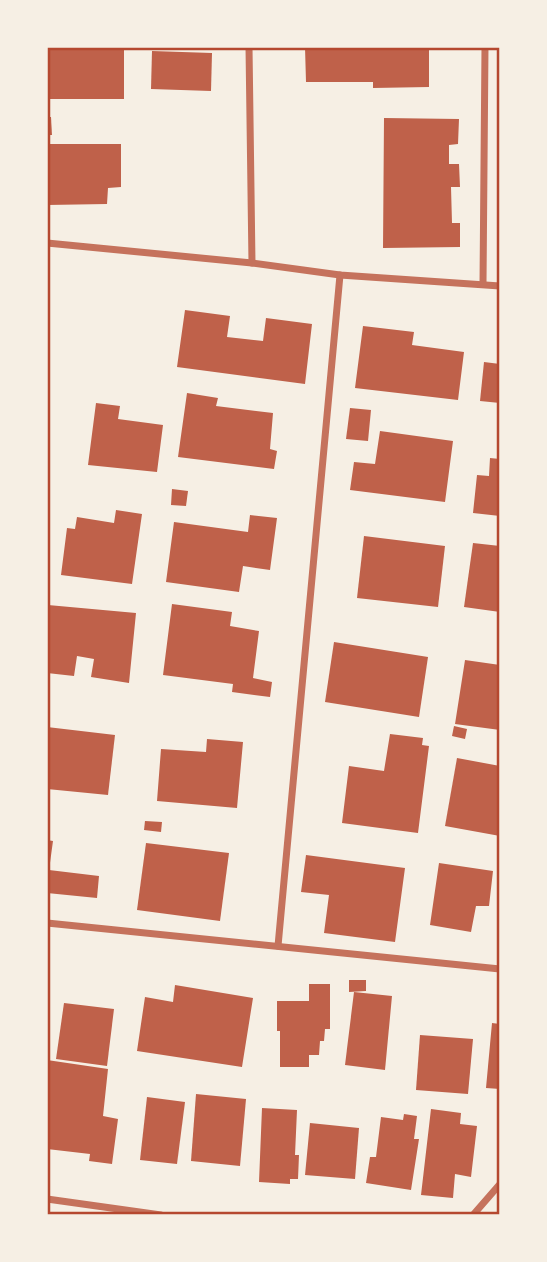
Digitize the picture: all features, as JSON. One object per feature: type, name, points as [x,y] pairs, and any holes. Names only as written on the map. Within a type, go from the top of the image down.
[{"type":"street","points":[[248,47],[252,263]]},
{"type":"street","points":[[483,284],[485,47]]},
{"type":"street","points":[[47,243],[252,263],[340,275],[500,286]]},
{"type":"street","points":[[278,946],[340,275]]},
{"type":"street","points":[[47,923],[500,969]]},
{"type":"street","points":[[473,1215],[500,1184]]},
{"type":"street","points":[[47,1199],[161,1215]]},
{"type":"building","points":[[47,47],[124,47],[124,99],[47,99]]},
{"type":"building","points":[[305,47],[429,47],[429,87],[373,88],[373,82],[306,82]]},
{"type":"building","points":[[152,51],[212,53],[211,91],[151,89]]},
{"type":"building","points":[[47,117],[51,117],[52,135],[47,135]]},
{"type":"building","points":[[384,118],[459,119],[458,144],[449,145],[449,164],[459,164],[460,187],[451,187],[452,223],[460,223],[460,247],[383,248]]},
{"type":"building","points":[[47,144],[121,144],[121,187],[108,188],[107,204],[47,205]]},
{"type":"building","points":[[185,310],[230,316],[227,337],[263,341],[266,318],[312,324],[305,384],[177,367]]},
{"type":"building","points":[[363,326],[414,332],[412,345],[464,352],[458,400],[355,388]]},
{"type":"building","points":[[484,362],[500,364],[500,403],[480,401]]},
{"type":"building","points":[[187,393],[218,398],[216,406],[273,413],[270,449],[277,451],[274,469],[178,457]]},
{"type":"building","points":[[96,403],[120,406],[118,419],[163,425],[157,472],[88,465]]},
{"type":"building","points":[[350,408],[371,410],[368,441],[346,439]]},
{"type":"building","points":[[380,431],[453,441],[445,502],[350,490],[354,462],[375,464]]},
{"type":"building","points":[[490,458],[500,459],[500,516],[473,513],[477,475],[489,476]]},
{"type":"building","points":[[172,489],[188,491],[186,506],[171,505]]},
{"type":"building","points":[[116,510],[142,514],[132,584],[61,575],[67,528],[75,529],[77,517],[114,523]]},
{"type":"building","points":[[250,515],[277,518],[270,570],[243,566],[239,592],[166,582],[174,522],[248,532]]},
{"type":"building","points":[[364,536],[445,546],[438,607],[357,598]]},
{"type":"building","points":[[473,543],[500,546],[500,612],[464,607]]},
{"type":"building","points":[[172,604],[232,612],[230,626],[259,631],[253,678],[272,682],[270,697],[232,692],[233,684],[163,675]]},
{"type":"building","points":[[48,605],[136,613],[129,683],[91,677],[94,659],[77,656],[74,676],[47,673]]},
{"type":"building","points":[[334,642],[428,657],[419,717],[325,702]]},
{"type":"building","points":[[465,660],[500,665],[500,730],[455,724]]},
{"type":"building","points":[[454,726],[467,729],[465,739],[452,736]]},
{"type":"building","points":[[47,727],[115,735],[108,795],[47,789]]},
{"type":"building","points":[[390,734],[423,738],[422,745],[429,746],[418,833],[342,823],[349,766],[384,771]]},
{"type":"building","points":[[207,739],[243,742],[237,808],[157,801],[161,749],[206,752]]},
{"type":"building","points":[[457,758],[500,766],[500,836],[445,826]]},
{"type":"building","points":[[145,821],[162,822],[161,832],[144,830]]},
{"type":"building","points":[[47,840],[53,841],[49,870],[99,876],[97,898],[47,893]]},
{"type":"building","points":[[146,843],[229,853],[220,921],[137,910]]},
{"type":"building","points":[[306,855],[405,868],[395,942],[324,933],[329,895],[301,892]]},
{"type":"building","points":[[439,863],[493,871],[489,906],[476,906],[471,932],[430,925]]},
{"type":"building","points":[[349,980],[366,980],[366,991],[349,992]]},
{"type":"building","points":[[309,984],[330,984],[330,1029],[325,1029],[324,1041],[320,1041],[319,1055],[309,1055],[309,1067],[280,1067],[277,1001],[309,1001]]},
{"type":"building","points":[[175,985],[253,998],[242,1067],[137,1051],[145,997],[173,1002]]},
{"type":"building","points":[[354,992],[392,996],[385,1070],[345,1065]]},
{"type":"building","points":[[64,1003],[114,1009],[107,1066],[56,1059]]},
{"type":"building","points":[[492,1023],[500,1024],[500,1089],[486,1088]]},
{"type":"building","points":[[420,1035],[473,1039],[468,1094],[416,1090]]},
{"type":"building","points":[[47,1060],[108,1069],[103,1116],[118,1119],[112,1164],[89,1161],[90,1154],[47,1149]]},
{"type":"building","points":[[196,1094],[246,1099],[240,1166],[191,1161]]},
{"type":"building","points":[[147,1097],[185,1102],[177,1164],[140,1160]]},
{"type":"building","points":[[262,1108],[297,1110],[295,1155],[299,1155],[298,1179],[290,1179],[290,1184],[259,1182]]},
{"type":"building","points":[[431,1109],[461,1113],[460,1124],[477,1126],[471,1177],[455,1174],[453,1198],[421,1195]]},
{"type":"building","points":[[404,1114],[417,1116],[414,1139],[419,1139],[411,1190],[366,1183],[370,1157],[376,1157],[381,1117],[403,1120]]},
{"type":"building","points":[[310,1123],[359,1128],[355,1179],[305,1175]]}]
